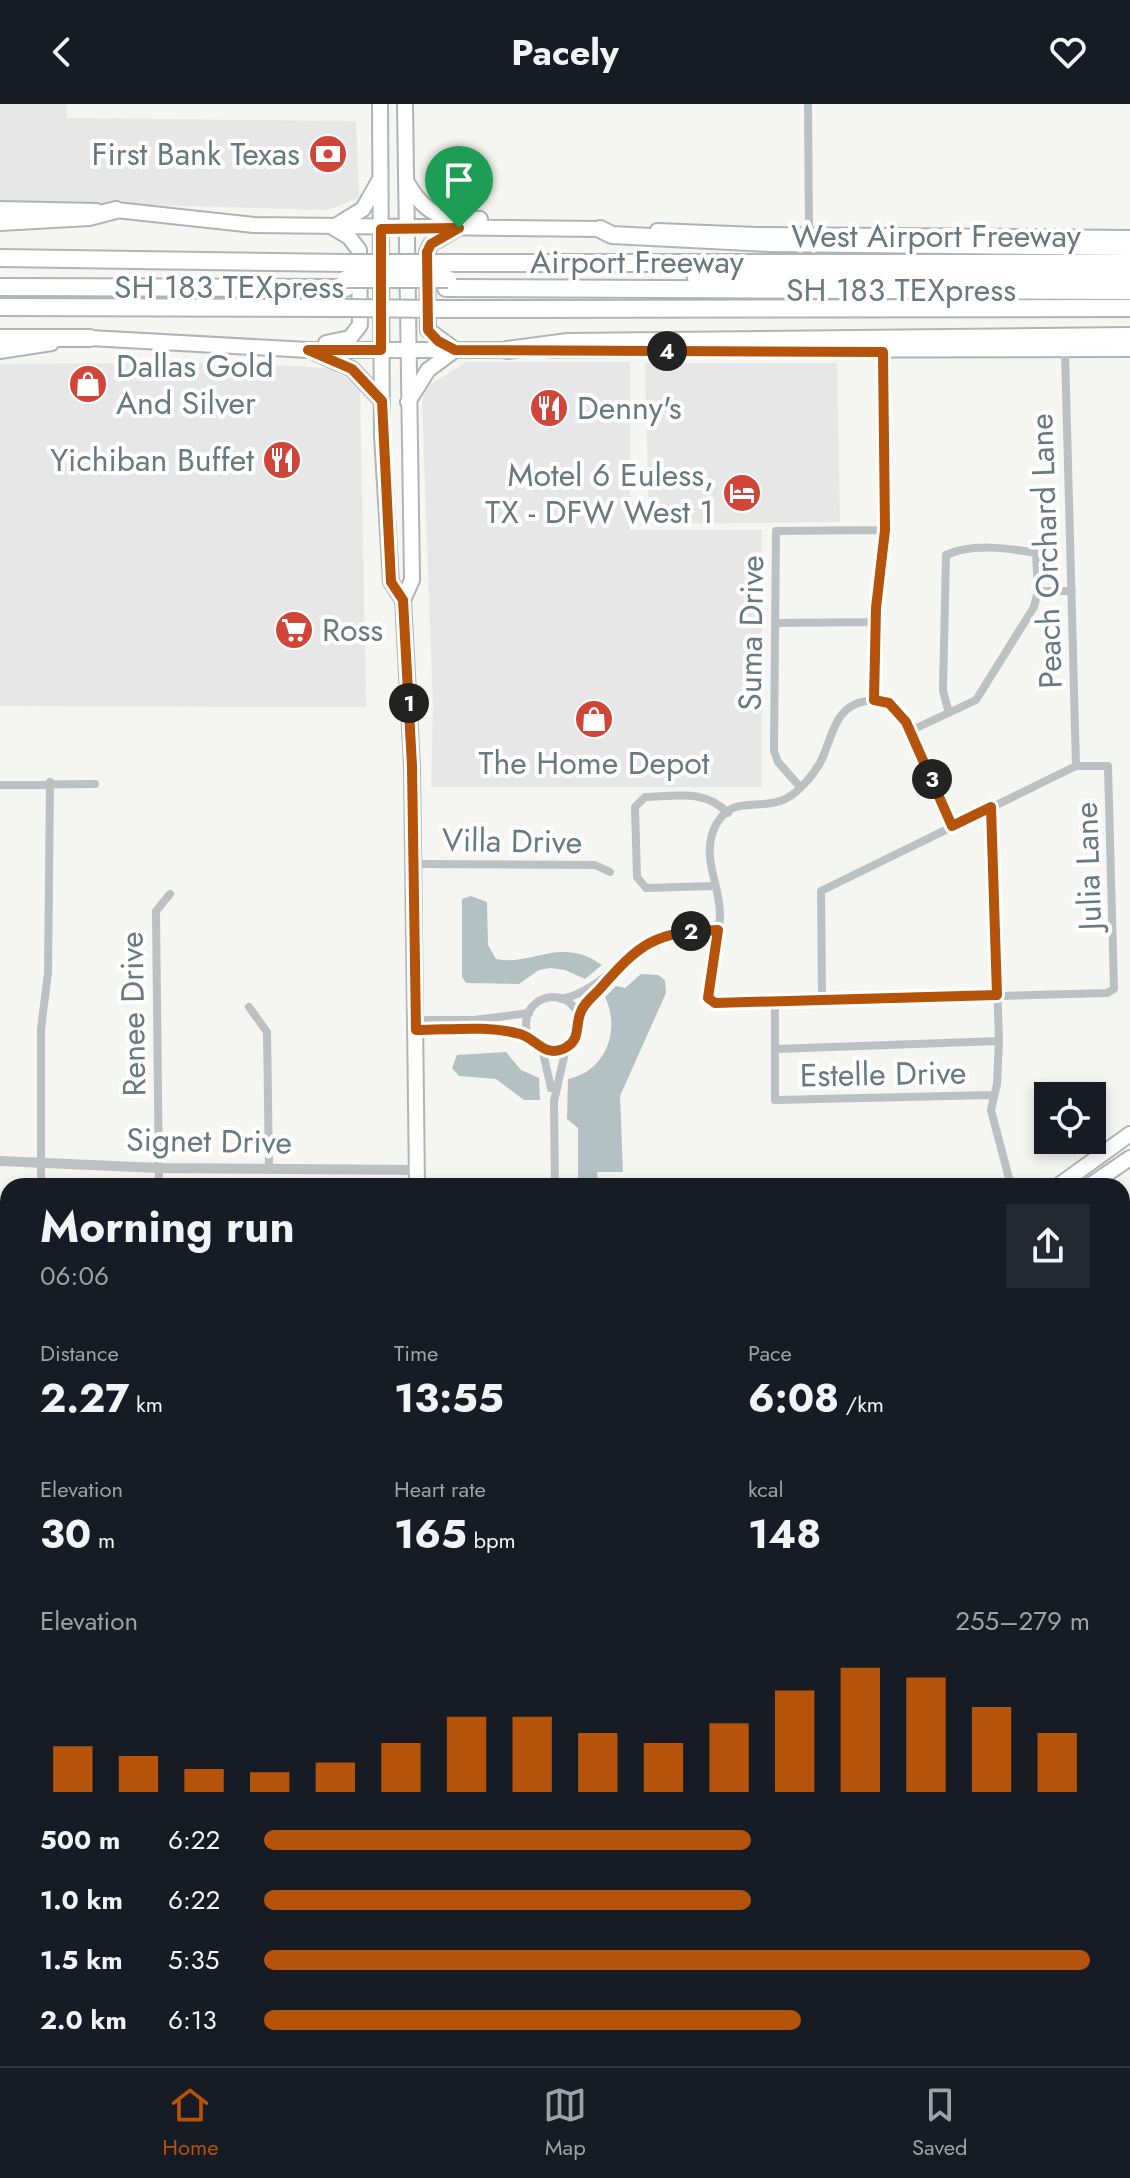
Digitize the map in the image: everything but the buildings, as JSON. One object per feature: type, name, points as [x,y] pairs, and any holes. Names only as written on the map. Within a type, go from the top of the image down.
[{"type":"highway","points":[[0,222],[89,217],[116,210]]},
{"type":"highway","points":[[600,229],[612,235],[770,243],[1130,247]]},
{"type":"highway","name":"Airport Freeway","points":[[0,258],[346,276],[1130,263]]},
{"type":"highway","name":"SH 183 TEXpress","points":[[0,287],[346,276]]},
{"type":"highway","name":"SH 183 TEXpress","points":[[447,276],[1130,291]]},
{"type":"highway","name":"SH 183 TEXpress","points":[[0,278],[1130,277]]},
{"type":"highway","name":"Airport Freeway","points":[[0,307],[1130,308]]},
{"type":"highway","points":[[507,350],[568,342],[1130,336]]},
{"type":"highway","points":[[0,338],[90,338]]},
{"type":"main road","points":[[380,104],[382,401],[391,582],[403,600]]},
{"type":"main road","points":[[405,104],[406,350],[412,580],[403,600],[412,766],[417,1178]]},
{"type":"main road","points":[[333,227],[363,209],[381,178]]},
{"type":"main road","points":[[406,180],[427,210],[442,218],[517,220],[535,227]]},
{"type":"main road","points":[[0,208],[116,210],[241,224],[406,229]]},
{"type":"main road","points":[[302,350],[313,342],[335,343],[358,332],[359,250],[349,237],[333,227]]},
{"type":"main road","name":"West Airport Freeway","points":[[406,229],[535,227],[809,235],[1130,237]]},
{"type":"main road","points":[[455,350],[438,341],[428,330],[427,252],[431,244],[459,228]]},
{"type":"main road","points":[[0,352],[90,338],[302,350],[1130,350]]},
{"type":"main road","points":[[302,350],[352,369],[382,401]]},
{"type":"main road","points":[[408,403],[428,370],[455,350]]},
{"type":"main road","points":[[1069,1178],[1130,1134]]},
{"type":"main road","points":[[1101,1178],[1130,1158]]},
{"type":"street","points":[[808,104],[809,235]]},
{"type":"street","name":"Peach Orchard Lane","points":[[1065,351],[1076,766]]},
{"type":"street","points":[[874,700],[876,622],[885,530],[883,352]]},
{"type":"street","name":"Suma Drive","points":[[800,787],[778,762],[774,751],[776,531],[885,530]]},
{"type":"street","points":[[910,731],[949,713],[976,700],[1034,607],[1038,591],[1036,553],[1013,549],[958,549],[946,555],[943,691],[949,713]]},
{"type":"street","points":[[1038,591],[1072,591]]},
{"type":"street","points":[[776,623],[876,622]]},
{"type":"street","points":[[952,826],[899,711],[889,703],[874,700],[853,703],[843,710],[821,763],[800,787],[783,800],[744,803],[716,825],[709,844],[718,930],[708,998],[715,1003],[997,995]]},
{"type":"street","points":[[822,1000],[821,891],[1076,766]]},
{"type":"street","name":"Julia Lane","points":[[997,995],[1107,993],[1116,985],[1108,766],[1076,766]]},
{"type":"street","points":[[0,785],[50,782],[95,784]]},
{"type":"street","points":[[41,1178],[50,782]]},
{"type":"street","points":[[715,886],[646,888],[640,883],[637,877],[638,802],[645,797],[698,795],[717,802],[728,813]]},
{"type":"street","points":[[991,807],[999,1041],[997,1084],[992,1095],[994,1134],[1008,1178]]},
{"type":"street","name":"Villa Drive","points":[[413,864],[595,865],[610,872]]},
{"type":"street","name":"Renee Drive","points":[[159,1178],[156,911],[170,894]]},
{"type":"street","points":[[416,1025],[529,1013],[546,999],[561,999],[583,991],[612,973],[652,940],[673,932],[718,930]]},
{"type":"street","points":[[554,1101],[566,1048],[579,1031],[579,1016],[612,973]]},
{"type":"street","points":[[561,999],[579,1016]]},
{"type":"street","points":[[775,1002],[776,1049],[999,1041]]},
{"type":"street","points":[[249,1007],[267,1032],[269,1168]]},
{"type":"street","points":[[529,1013],[530,1037]]},
{"type":"street","points":[[416,1025],[507,1031],[530,1037],[542,1048],[549,1068],[554,1101],[555,1178]]},
{"type":"street","points":[[542,1048],[566,1048]]},
{"type":"street","name":"Estelle Drive","points":[[776,1049],[775,1100],[992,1095]]},
{"type":"street","name":"Signet Drive","points":[[0,1161],[159,1168],[417,1170]]},
{"type":"shaded area","points":[[0,104],[66,104],[67,118],[356,121],[359,198],[327,210],[0,201]]},
{"type":"shaded area","points":[[466,362],[630,362],[630,530],[762,530],[762,787],[431,787],[433,708],[422,401],[428,386]]},
{"type":"shaded area","points":[[234,363],[329,368],[360,386],[366,707],[0,706],[0,364]]},
{"type":"shaded area","points":[[645,363],[837,363],[840,522],[649,524]]},
{"type":"shaded area","points":[[471,896],[487,902],[488,945],[496,959],[521,959],[559,952],[587,956],[602,965],[585,979],[565,970],[550,968],[539,970],[519,984],[466,983],[462,977],[462,899]]},
{"type":"shaded area","points":[[641,974],[658,975],[665,980],[666,993],[620,1096],[623,1172],[597,1172],[598,1178],[578,1178],[578,1128],[567,1119],[568,1079],[581,1075],[601,1058],[607,1047],[611,1023],[605,997],[616,986],[625,988]]},
{"type":"shaded area","points":[[506,1052],[521,1070],[539,1078],[540,1100],[524,1100],[496,1079],[459,1076],[452,1068],[457,1055]]},
{"type":"place","name":"First Bank Texas","points":[[328,154]]},
{"type":"place","name":"Dallas Gold And Silver","points":[[88,384]]},
{"type":"place","name":"Denny's","points":[[549,408]]},
{"type":"place","name":"Yichiban Buffet","points":[[282,460]]},
{"type":"place","name":"Motel 6 Euless, TX - DFW West 1","points":[[742,493]]},
{"type":"place","name":"Ross","points":[[294,630]]},
{"type":"place","name":"The Home Depot","points":[[594,719]]},
{"type":"route","points":[[459,228],[431,244],[427,252],[428,330],[438,341],[455,350],[883,352],[885,530],[876,608],[874,700],[889,703],[906,722],[952,826],[991,807],[997,995],[715,1003],[708,998],[718,930],[673,932],[652,940],[612,973],[585,1004],[579,1016],[576,1038],[566,1048],[550,1051],[537,1045],[530,1037],[507,1031],[416,1030],[411,746],[403,600],[391,582],[382,401],[352,369],[308,350],[381,350],[381,229],[459,228]]}]
